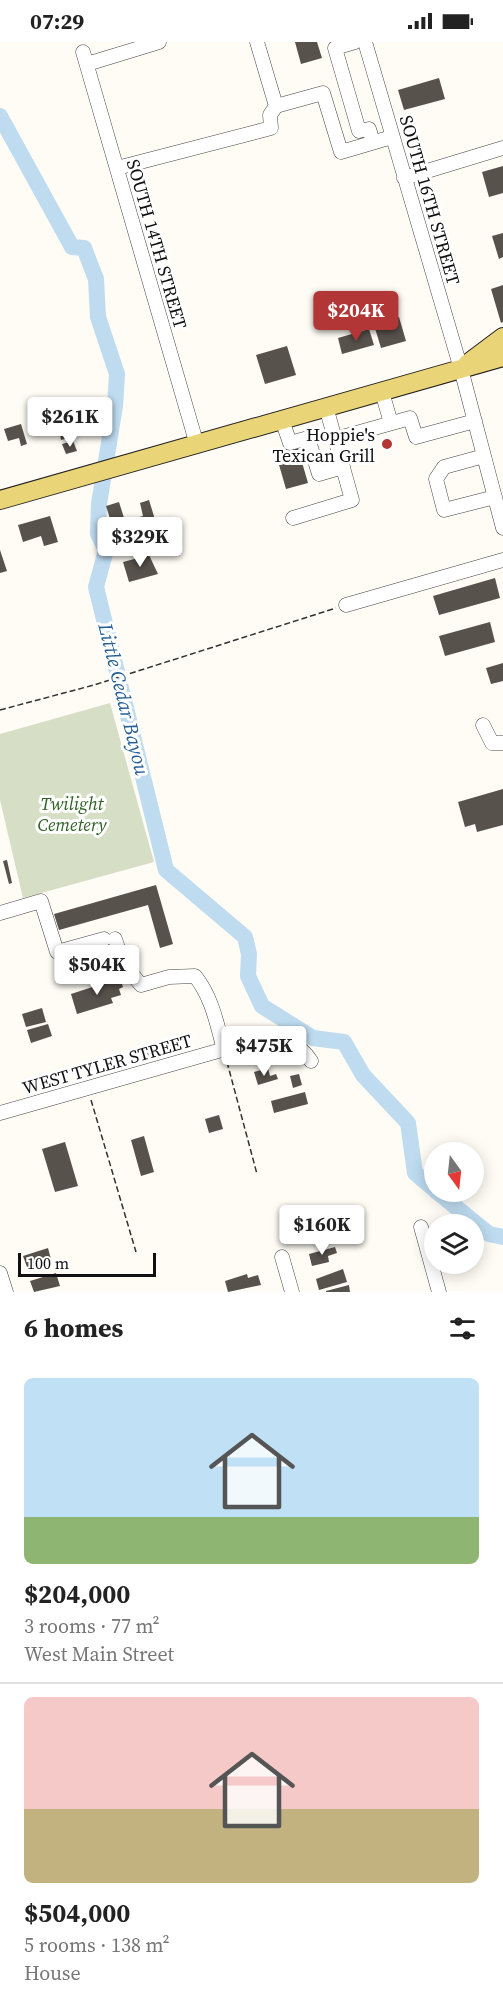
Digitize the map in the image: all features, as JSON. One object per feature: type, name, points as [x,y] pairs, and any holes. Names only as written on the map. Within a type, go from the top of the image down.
[{"type":"main road","points":[[461,369],[503,337]]},
{"type":"main road","points":[[0,500],[503,357]]},
{"type":"main road","points":[[461,369],[503,368]]},
{"type":"street","name":"SOUTH 14TH STREET","points":[[159,42],[85,58],[197,445]]},
{"type":"street","points":[[257,42],[276,106]]},
{"type":"street","points":[[355,42],[335,45],[359,131],[369,129],[373,142]]},
{"type":"street","name":"SOUTH 16TH STREET","points":[[365,42],[461,369],[503,528]]},
{"type":"street","points":[[117,168],[271,128],[270,116],[276,106],[323,93],[341,152],[392,137]]},
{"type":"street","points":[[404,178],[503,148]]},
{"type":"street","points":[[382,392],[391,423]]},
{"type":"street","points":[[293,518],[352,500],[326,407]]},
{"type":"street","points":[[335,439],[410,418],[416,437],[475,421]]},
{"type":"street","points":[[282,420],[290,443],[308,438],[319,474],[343,467]]},
{"type":"street","points":[[484,456],[444,467],[436,479],[444,510],[495,497]]},
{"type":"street","points":[[346,605],[503,560]]},
{"type":"street","points":[[483,725],[492,743],[503,743]]},
{"type":"street","points":[[0,913],[41,901],[57,952],[110,939],[123,963],[141,985],[169,977],[195,976],[214,1010],[224,1050]]},
{"type":"street","name":"WEST TYLER STREET","points":[[0,1113],[274,1037],[294,1044],[306,1053],[311,1061]]},
{"type":"street","points":[[421,1227],[439,1292]]},
{"type":"street","points":[[282,1257],[292,1292]]},
{"type":"street","points":[[0,1273],[6,1292]]},
{"type":"path","points":[[0,710],[94,685],[346,605]]},
{"type":"path","points":[[224,1050],[257,1174]]},
{"type":"path","points":[[88,1087],[136,1252]]},
{"type":"green space","name":"Twilight Cemetery","points":[[110,703],[154,862],[23,898],[0,800],[0,734]]},
{"type":"building","points":[[295,42],[317,42],[322,58],[301,64]]},
{"type":"building","points":[[439,78],[445,99],[404,110],[398,90]]},
{"type":"building","points":[[503,166],[503,193],[489,197],[482,172]]},
{"type":"building","points":[[503,233],[503,257],[499,259],[492,236]]},
{"type":"building","points":[[503,285],[503,322],[501,323],[491,289]]},
{"type":"building","points":[[399,317],[406,341],[381,348],[374,325]]},
{"type":"building","points":[[369,329],[374,345],[342,354],[338,338]]},
{"type":"building","points":[[287,346],[296,375],[265,384],[256,355]]},
{"type":"building","points":[[67,416],[72,437],[61,440],[60,434],[57,435],[53,419]]},
{"type":"building","points":[[21,424],[27,444],[21,446],[19,438],[8,441],[4,429]]},
{"type":"building","points":[[73,441],[77,451],[66,454],[62,444]]},
{"type":"building","points":[[297,445],[308,483],[286,489],[275,451]]},
{"type":"building","points":[[149,500],[157,526],[116,538],[106,506],[119,502],[125,521],[143,516],[140,503]]},
{"type":"building","points":[[50,516],[58,542],[44,546],[41,536],[23,542],[18,525]]},
{"type":"building","points":[[0,550],[7,571],[0,573]]},
{"type":"building","points":[[149,555],[158,574],[129,582],[123,562]]},
{"type":"building","points":[[495,578],[500,598],[439,615],[433,596]]},
{"type":"building","points":[[490,622],[495,642],[445,656],[439,636]]},
{"type":"building","points":[[503,663],[503,681],[491,684],[486,668]]},
{"type":"building","points":[[503,789],[503,825],[477,832],[475,824],[465,827],[458,802]]},
{"type":"building","points":[[7,860],[12,883],[9,884],[3,861]]},
{"type":"building","points":[[156,885],[173,944],[160,948],[148,905],[59,930],[54,914]]},
{"type":"building","points":[[106,957],[109,967],[88,973],[85,961]]},
{"type":"building","points":[[81,963],[85,974],[61,981],[58,969]]},
{"type":"building","points":[[120,978],[123,987],[119,989],[121,995],[111,998],[113,1003],[77,1014],[71,994]]},
{"type":"building","points":[[42,1008],[46,1022],[26,1027],[22,1014]]},
{"type":"building","points":[[48,1024],[52,1036],[31,1043],[27,1030]]},
{"type":"building","points":[[142,1050],[148,1050],[149,1059],[143,1060]]},
{"type":"building","points":[[268,1068],[270,1076],[276,1074],[278,1079],[258,1085],[254,1072]]},
{"type":"building","points":[[299,1074],[302,1085],[293,1088],[290,1076]]},
{"type":"building","points":[[305,1092],[308,1104],[274,1113],[271,1101]]},
{"type":"building","points":[[219,1115],[223,1129],[209,1133],[205,1119]]},
{"type":"building","points":[[144,1136],[154,1172],[141,1176],[131,1140]]},
{"type":"building","points":[[65,1142],[78,1186],[55,1192],[42,1149]]},
{"type":"building","points":[[335,1247],[337,1253],[328,1256],[329,1262],[312,1266],[309,1254]]},
{"type":"building","points":[[48,1248],[52,1263],[28,1270],[23,1256]]},
{"type":"building","points":[[343,1269],[347,1282],[319,1290],[316,1279]]},
{"type":"building","points":[[56,1273],[60,1286],[34,1292],[30,1281]]},
{"type":"building","points":[[247,1274],[248,1278],[258,1275],[261,1285],[228,1292],[225,1281]]},
{"type":"building","points":[[349,1285],[350,1292],[326,1292],[326,1291]]},
{"type":"waterway","name":"Little Cedar Bayou","points":[[0,116],[72,247],[84,248],[96,279],[98,317],[117,374],[115,406],[99,504],[98,534],[106,550],[96,587],[166,870],[245,937],[249,954],[248,976],[262,1006],[313,1038],[344,1042],[363,1075],[408,1123],[415,1173],[424,1181]]},
{"type":"waterway","name":"Little Cedar Bayou","points":[[450,1202],[489,1234],[503,1237]]},
{"type":"place","name":"Hoppie's Texican Grill","points":[[387,444]]}]
